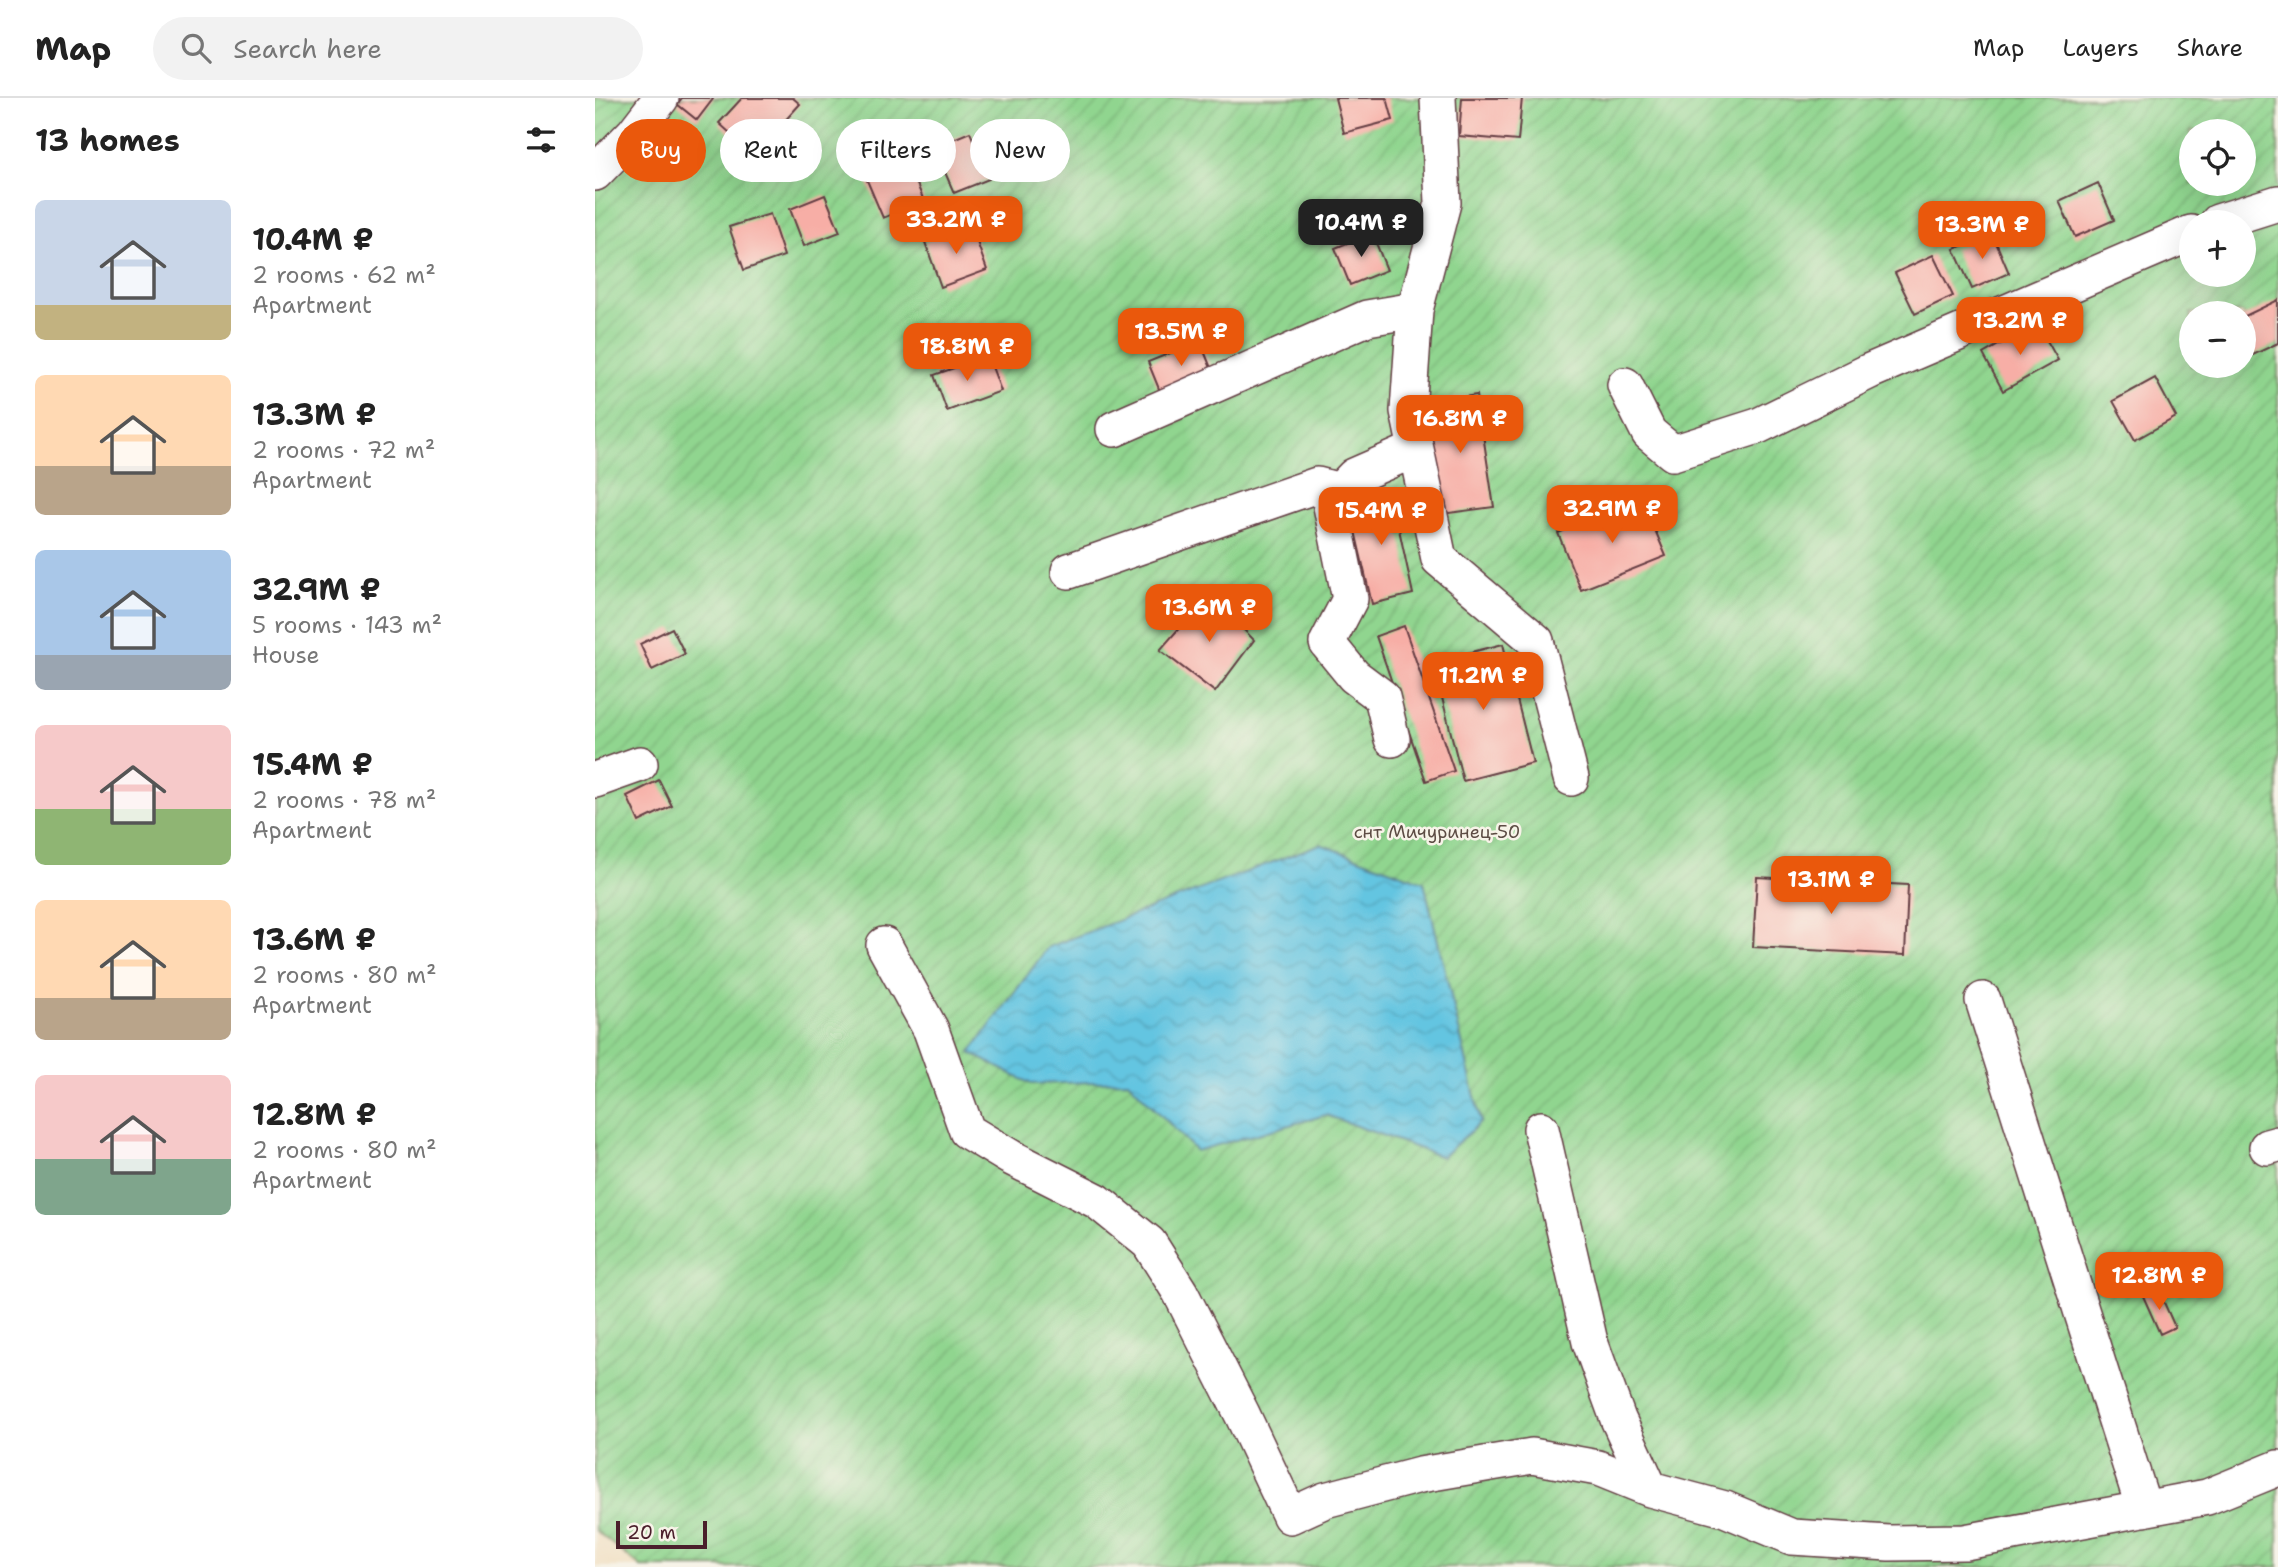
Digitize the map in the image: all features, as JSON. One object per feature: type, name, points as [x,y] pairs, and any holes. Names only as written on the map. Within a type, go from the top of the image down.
[{"type":"lane","points":[[595,173],[634,133],[661,98]]},
{"type":"lane","points":[[1438,98],[1443,203],[1415,310],[1408,411],[1439,559],[1536,641],[1571,778]]},
{"type":"lane","points":[[2254,210],[2278,202]]},
{"type":"lane","points":[[1625,385],[1649,433],[1672,453],[1758,426],[1870,371],[2179,238]]},
{"type":"lane","points":[[1114,429],[1367,318],[1415,310]]},
{"type":"lane","points":[[1392,739],[1382,697],[1354,676],[1327,643],[1350,599],[1330,501],[1354,476],[1416,449]]},
{"type":"lane","points":[[1069,572],[1317,485],[1340,491]]},
{"type":"lane","points":[[595,780],[640,764]]},
{"type":"lane","points":[[884,945],[930,1030],[967,1130],[1010,1157],[1097,1201],[1149,1243],[1187,1304],[1243,1414],[1290,1516],[1325,1500],[1420,1475],[1532,1456],[1598,1468],[1650,1489],[1725,1509],[1792,1536],[1889,1543],[1965,1542],[2207,1497],[2278,1468]]},
{"type":"lane","points":[[1983,1000],[2144,1509]]},
{"type":"lane","points":[[1541,1129],[1590,1342],[1618,1419],[1650,1489]]},
{"type":"green space","name":"снт Мичуринец-50","points":[[595,98],[2278,98],[2278,1567],[641,1567],[595,1530]]},
{"type":"water","points":[[1320,844],[1424,882],[1481,1122],[1442,1157],[1326,1115],[1196,1151],[1128,1081],[1031,1084],[970,1053],[1048,947]]},
{"type":"building","points":[[682,98],[713,99],[698,119],[677,104]]},
{"type":"building","points":[[742,98],[793,98],[800,104],[786,119],[723,119]]},
{"type":"building","points":[[1335,98],[1387,98],[1393,120],[1344,133]]},
{"type":"building","points":[[1462,98],[1522,98],[1518,141],[1459,136]]},
{"type":"building","points":[[970,132],[970,182],[982,182],[954,193],[949,182],[956,182],[956,138]]},
{"type":"building","points":[[868,182],[916,182],[924,201],[883,218]]},
{"type":"building","points":[[2098,183],[2114,220],[2075,237],[2059,201]]},
{"type":"building","points":[[825,195],[840,232],[804,246],[790,209]]},
{"type":"building","points":[[770,214],[784,256],[744,270],[729,227]]},
{"type":"building","points":[[971,225],[987,270],[941,287],[925,242]]},
{"type":"building","points":[[1372,233],[1387,270],[1350,285],[1335,248]]},
{"type":"building","points":[[1992,233],[2009,273],[1972,289],[1954,249]]},
{"type":"building","points":[[1933,255],[1953,296],[1915,314],[1895,273]]},
{"type":"building","points":[[2278,300],[2278,343],[2256,354],[2256,311]]},
{"type":"building","points":[[2037,323],[2058,360],[2003,391],[1983,354]]},
{"type":"building","points":[[1200,341],[1213,373],[1161,394],[1148,362]]},
{"type":"building","points":[[988,356],[1001,391],[947,411],[934,375]]},
{"type":"building","points":[[2155,378],[2176,417],[2135,440],[2113,401]]},
{"type":"building","points":[[1477,395],[1494,507],[1442,514],[1425,403]]},
{"type":"building","points":[[1391,492],[1413,594],[1372,604],[1348,501]]},
{"type":"building","points":[[1642,499],[1666,556],[1581,590],[1558,533]]},
{"type":"building","points":[[1209,594],[1254,640],[1215,692],[1160,650]]},
{"type":"building","points":[[1404,626],[1454,771],[1426,781],[1376,636]]},
{"type":"building","points":[[672,628],[685,654],[652,670],[640,644]]},
{"type":"building","points":[[1503,644],[1533,763],[1463,781],[1433,662]]},
{"type":"building","points":[[659,780],[672,806],[639,822],[627,796]]},
{"type":"building","points":[[1757,877],[1908,885],[1905,955],[1753,947]]},
{"type":"building","points":[[2158,1289],[2175,1327],[2160,1334],[2143,1296]]}]
